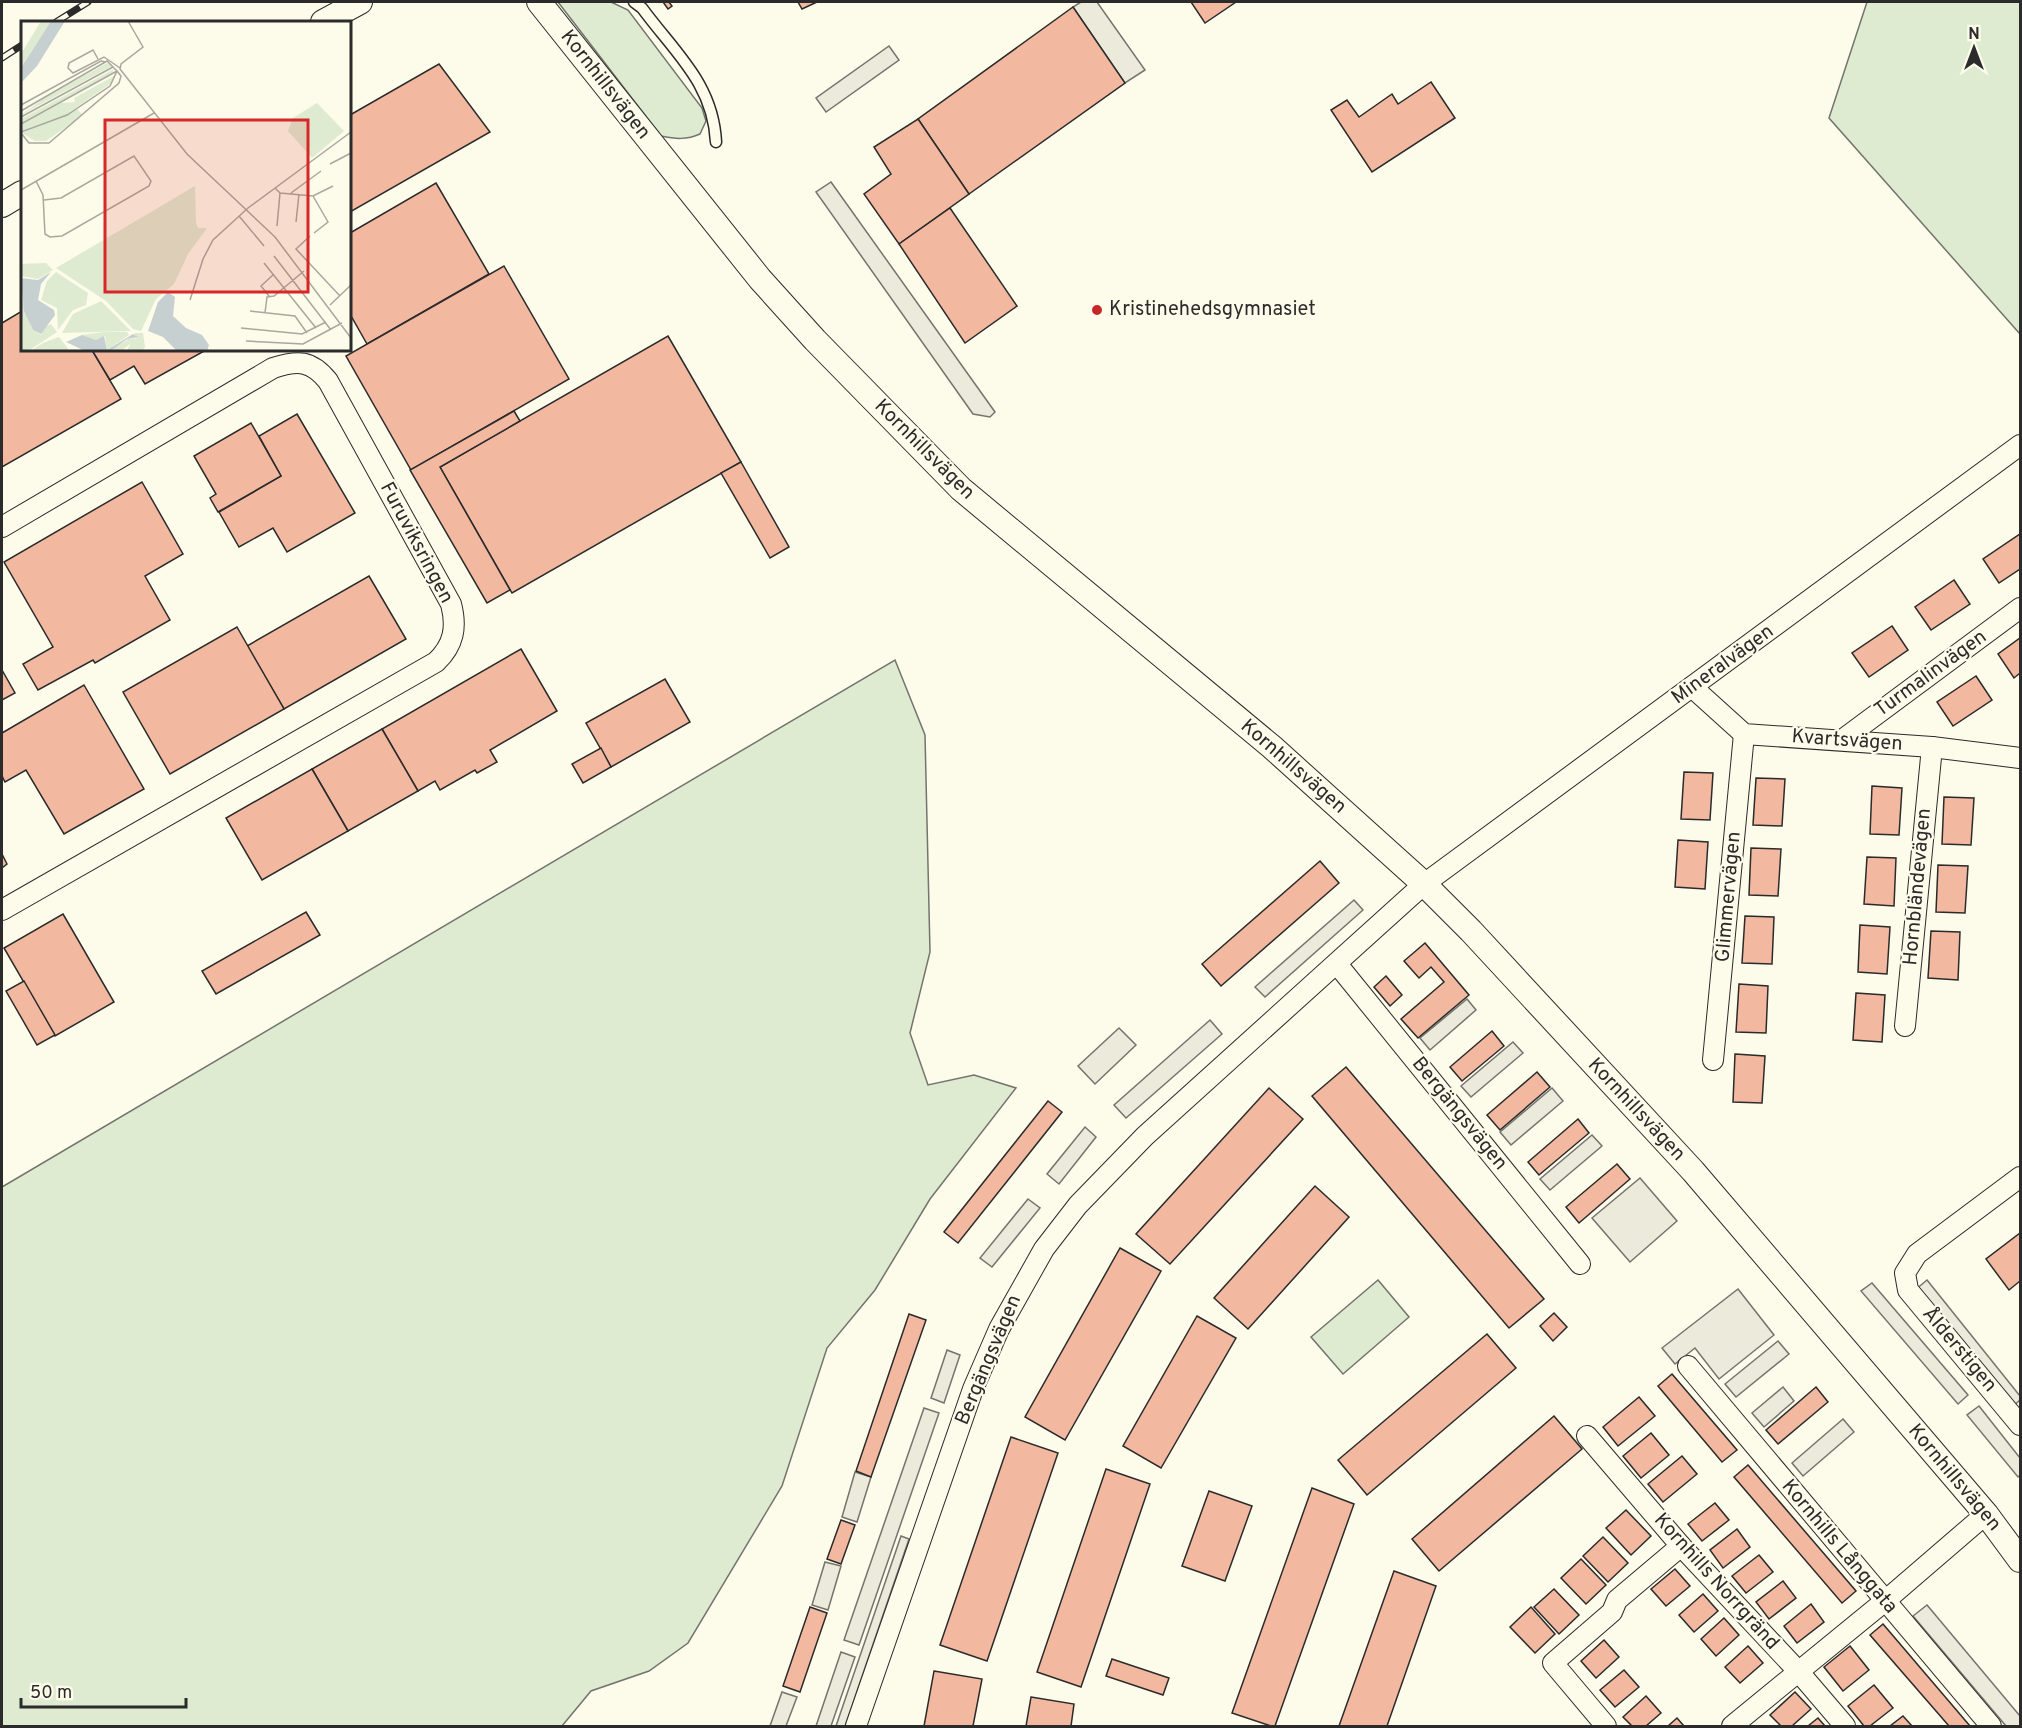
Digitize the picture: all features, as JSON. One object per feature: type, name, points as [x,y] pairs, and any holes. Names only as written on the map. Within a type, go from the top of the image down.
[{"type":"street","points":[[325,21],[360,2]]},
{"type":"street","name":"Kornhillsvägen","points":[[539,2],[760,279],[815,340],[962,489],[1272,747],[1424,884],[1471,931],[1693,1171],[1986,1514],[2020,1560]]},
{"type":"street","points":[[2,206],[21,195]]},
{"type":"street","name":"Furuviksringen","points":[[2,527],[273,368],[303,362],[312,364],[328,381],[451,604],[454,625],[450,646],[436,662],[2,910]]},
{"type":"street","name":"Mineralvägen","points":[[1424,884],[2020,445]]},
{"type":"street","name":"Turmalinvägen","points":[[1842,740],[2020,608]]},
{"type":"street","points":[[1692,687],[1744,734]]},
{"type":"street","name":"Kvartsvägen","points":[[1744,734],[1932,747],[2020,758]]},
{"type":"street","name":"Glimmervägen","points":[[1713,1060],[1744,734]]},
{"type":"street","name":"Hornbländevägen","points":[[1905,1026],[1932,747]]},
{"type":"street","name":"Bergängsvägen","points":[[856,1726],[973,1389],[999,1329],[1044,1249],[1078,1206],[1145,1136],[1424,884]]},
{"type":"street","name":"Bergängsvägen","points":[[1337,964],[1580,1264]]},
{"type":"street","name":"Ålderstigen","points":[[2020,1177],[1917,1254],[1905,1273],[1908,1290],[2020,1425]]},
{"type":"street","name":"Kornhills Långgata","points":[[1688,1366],[1991,1726]]},
{"type":"street","name":"Kornhills Norrgränd","points":[[1587,1436],[1681,1546],[1845,1726]]},
{"type":"street","points":[[1732,1726],[1886,1601],[1986,1514]]},
{"type":"street","points":[[1606,1726],[1553,1663],[1612,1612],[1617,1600],[1681,1546]]},
{"type":"lane","points":[[634,2],[642,8],[705,91],[715,122],[716,142]]},
{"type":"green space","points":[[558,2],[611,2],[628,10],[702,108],[706,121],[700,134],[681,138],[661,136]]},
{"type":"green space","points":[[1867,2],[2020,2],[2020,334],[1829,118]]},
{"type":"green space","points":[[895,660],[925,735],[930,952],[910,1033],[928,1085],[974,1075],[1016,1088],[930,1199],[875,1290],[827,1348],[782,1486],[688,1643],[649,1671],[591,1691],[562,1726],[2,1726],[2,1187]]},
{"type":"green space","points":[[1378,1280],[1409,1317],[1343,1374],[1311,1337]]},
{"type":"shaded area","points":[[1081,2],[1097,2],[1145,70],[1125,83],[1073,7]]},
{"type":"shaded area","points":[[889,46],[899,60],[826,112],[816,98]]},
{"type":"shaded area","points":[[831,182],[995,412],[990,417],[973,414],[816,192]]},
{"type":"shaded area","points":[[1354,900],[1363,910],[1265,997],[1255,987]]},
{"type":"shaded area","points":[[1467,999],[1476,1010],[1430,1050],[1420,1038]]},
{"type":"shaded area","points":[[1210,1020],[1222,1034],[1126,1118],[1114,1105]]},
{"type":"shaded area","points":[[1119,1028],[1136,1045],[1095,1084],[1078,1066]]},
{"type":"shaded area","points":[[1513,1042],[1523,1053],[1471,1097],[1461,1086]]},
{"type":"shaded area","points":[[1552,1088],[1563,1101],[1511,1145],[1500,1132]]},
{"type":"shaded area","points":[[1085,1127],[1096,1137],[1059,1184],[1047,1174]]},
{"type":"shaded area","points":[[1592,1135],[1602,1146],[1550,1190],[1540,1179]]},
{"type":"shaded area","points":[[1640,1178],[1677,1221],[1630,1262],[1592,1218]]},
{"type":"shaded area","points":[[1028,1199],[1040,1208],[992,1267],[980,1258]]},
{"type":"shaded area","points":[[1927,1280],[2020,1396],[2020,1400],[2011,1408],[1915,1290]]},
{"type":"shaded area","points":[[1872,1283],[1968,1395],[1958,1404],[1861,1291]]},
{"type":"shaded area","points":[[1738,1289],[1774,1335],[1719,1379],[1695,1348],[1675,1364],[1662,1348]]},
{"type":"shaded area","points":[[1778,1341],[1789,1354],[1736,1397],[1725,1384]]},
{"type":"shaded area","points":[[947,1350],[960,1355],[944,1403],[931,1398]]},
{"type":"shaded area","points":[[1783,1387],[1794,1401],[1764,1427],[1752,1413]]},
{"type":"shaded area","points":[[1979,1406],[2020,1458],[2018,1477],[1967,1415]]},
{"type":"shaded area","points":[[924,1408],[939,1413],[859,1645],[844,1640]]},
{"type":"shaded area","points":[[1843,1419],[1854,1432],[1803,1476],[1792,1463]]},
{"type":"shaded area","points":[[855,1472],[871,1477],[857,1522],[842,1517]]},
{"type":"shaded area","points":[[901,1536],[909,1539],[845,1726],[836,1726]]},
{"type":"shaded area","points":[[825,1562],[841,1566],[828,1610],[812,1605]]},
{"type":"shaded area","points":[[1927,1605],[2020,1716],[2020,1726],[2006,1726],[1913,1616]]},
{"type":"shaded area","points":[[841,1652],[855,1657],[831,1726],[816,1726]]},
{"type":"shaded area","points":[[782,1692],[797,1697],[786,1726],[770,1726]]},
{"type":"building","points":[[663,2],[669,2],[672,6],[668,9]]},
{"type":"building","points":[[798,2],[817,2],[802,9]]},
{"type":"building","points":[[1191,2],[1236,2],[1205,23]]},
{"type":"building","points":[[1073,7],[1125,83],[969,194],[918,119]]},
{"type":"building","points":[[439,64],[490,132],[351,211],[351,114]]},
{"type":"building","points":[[1431,82],[1455,118],[1372,172],[1331,110],[1347,100],[1359,117],[1392,94],[1398,104]]},
{"type":"building","points":[[918,119],[969,194],[899,244],[864,194],[891,174],[874,147]]},
{"type":"building","points":[[436,183],[489,274],[367,344],[351,316],[351,232]]},
{"type":"building","points":[[950,208],[1017,306],[965,343],[899,244]]},
{"type":"building","points":[[504,266],[569,379],[411,470],[346,356]]},
{"type":"building","points":[[21,312],[21,351],[93,351],[121,399],[2,467],[2,323]]},
{"type":"building","points":[[668,336],[741,462],[512,593],[440,467]]},
{"type":"building","points":[[93,351],[204,351],[145,384],[134,366],[110,380]]},
{"type":"building","points":[[514,411],[520,421],[440,467],[510,590],[487,603],[410,470]]},
{"type":"building","points":[[297,414],[355,513],[287,552],[273,528],[239,547],[219,512],[281,476],[259,436]]},
{"type":"building","points":[[251,423],[281,476],[218,512],[210,498],[216,494],[194,456]]},
{"type":"building","points":[[741,462],[789,547],[770,558],[721,473]]},
{"type":"building","points":[[142,482],[183,554],[145,576],[170,620],[95,663],[93,660],[38,690],[23,664],[53,647],[4,562]]},
{"type":"building","points":[[2020,534],[2020,569],[1999,583],[1983,559]]},
{"type":"building","points":[[369,576],[406,639],[284,709],[247,646]]},
{"type":"building","points":[[1954,580],[1970,604],[1931,630],[1915,607]]},
{"type":"building","points":[[1892,626],[1908,650],[1869,677],[1852,653]]},
{"type":"building","points":[[237,627],[284,709],[170,774],[123,692]]},
{"type":"building","points":[[2020,638],[2020,673],[2014,678],[1998,654]]},
{"type":"building","points":[[521,649],[557,711],[490,750],[497,762],[477,773],[475,770],[440,790],[435,781],[418,791],[382,729]]},
{"type":"building","points":[[2,670],[15,693],[2,700]]},
{"type":"building","points":[[1976,676],[1992,700],[1953,726],[1937,702]]},
{"type":"building","points":[[665,679],[690,722],[611,767],[586,723]]},
{"type":"building","points":[[84,685],[144,789],[64,834],[26,770],[5,782],[2,776],[2,733]]},
{"type":"building","points":[[382,729],[418,791],[348,831],[312,769]]},
{"type":"building","points":[[601,748],[611,767],[583,783],[572,764]]},
{"type":"building","points":[[312,769],[348,831],[262,880],[226,818]]},
{"type":"building","points":[[1684,772],[1713,773],[1710,820],[1681,819]]},
{"type":"building","points":[[1756,778],[1785,779],[1782,826],[1753,825]]},
{"type":"building","points":[[1872,786],[1902,788],[1899,835],[1870,834]]},
{"type":"building","points":[[1944,797],[1974,798],[1971,845],[1942,844]]},
{"type":"building","points":[[1678,840],[1708,842],[1705,889],[1675,887]]},
{"type":"building","points":[[1751,848],[1781,849],[1778,896],[1749,895]]},
{"type":"building","points":[[2,854],[7,864],[2,868]]},
{"type":"building","points":[[1867,857],[1896,858],[1894,906],[1864,904]]},
{"type":"building","points":[[1320,861],[1339,883],[1221,986],[1202,964]]},
{"type":"building","points":[[1938,865],[1968,866],[1965,913],[1936,912]]},
{"type":"building","points":[[306,912],[320,935],[216,994],[202,971]]},
{"type":"building","points":[[63,914],[114,1002],[55,1036],[4,948]]},
{"type":"building","points":[[1745,916],[1774,917],[1772,964],[1742,963]]},
{"type":"building","points":[[1860,925],[1890,927],[1887,974],[1858,972]]},
{"type":"building","points":[[1931,931],[1960,932],[1958,980],[1928,978]]},
{"type":"building","points":[[1425,943],[1469,995],[1418,1038],[1401,1019],[1444,982],[1431,967],[1419,978],[1404,961]]},
{"type":"building","points":[[1386,976],[1402,995],[1390,1006],[1374,987]]},
{"type":"building","points":[[24,981],[55,1035],[37,1045],[6,991]]},
{"type":"building","points":[[1739,984],[1768,986],[1766,1033],[1736,1032]]},
{"type":"building","points":[[1856,993],[1885,995],[1882,1042],[1853,1040]]},
{"type":"building","points":[[1492,1031],[1504,1046],[1462,1081],[1450,1067]]},
{"type":"building","points":[[1735,1054],[1765,1056],[1762,1103],[1733,1102]]},
{"type":"building","points":[[1346,1067],[1544,1299],[1509,1328],[1312,1096]]},
{"type":"building","points":[[1537,1072],[1550,1087],[1500,1130],[1487,1115]]},
{"type":"building","points":[[1269,1088],[1303,1119],[1170,1264],[1136,1234]]},
{"type":"building","points":[[1048,1101],[1062,1112],[958,1243],[944,1232]]},
{"type":"building","points":[[1578,1119],[1589,1133],[1539,1175],[1528,1162]]},
{"type":"building","points":[[1617,1164],[1630,1179],[1579,1223],[1566,1207]]},
{"type":"building","points":[[1315,1186],[1349,1217],[1248,1329],[1214,1298]]},
{"type":"building","points":[[2020,1233],[2020,1281],[2009,1290],[1986,1259]]},
{"type":"building","points":[[1120,1248],[1161,1271],[1065,1440],[1025,1417]]},
{"type":"building","points":[[1554,1313],[1567,1327],[1553,1341],[1540,1326]]},
{"type":"building","points":[[909,1314],[926,1320],[871,1477],[856,1471]]},
{"type":"building","points":[[1197,1316],[1236,1338],[1161,1468],[1123,1446]]},
{"type":"building","points":[[1487,1334],[1516,1368],[1367,1495],[1338,1460]]},
{"type":"building","points":[[1672,1374],[1737,1450],[1722,1462],[1658,1386]]},
{"type":"building","points":[[1816,1387],[1828,1402],[1778,1444],[1766,1430]]},
{"type":"building","points":[[1639,1397],[1655,1416],[1618,1446],[1603,1427]]},
{"type":"building","points":[[1554,1416],[1582,1449],[1439,1571],[1412,1539]]},
{"type":"building","points":[[1651,1433],[1669,1455],[1641,1478],[1623,1456]]},
{"type":"building","points":[[1011,1437],[1058,1453],[987,1661],[940,1645]]},
{"type":"building","points":[[1682,1456],[1697,1474],[1663,1502],[1648,1484]]},
{"type":"building","points":[[1748,1465],[1856,1591],[1842,1603],[1734,1477]]},
{"type":"building","points":[[1106,1469],[1150,1484],[1081,1687],[1037,1672]]},
{"type":"building","points":[[1312,1488],[1354,1504],[1275,1726],[1271,1726],[1232,1713]]},
{"type":"building","points":[[1209,1491],[1252,1506],[1225,1581],[1182,1566]]},
{"type":"building","points":[[1715,1503],[1729,1520],[1702,1541],[1688,1524]]},
{"type":"building","points":[[1626,1510],[1651,1536],[1631,1555],[1606,1528]]},
{"type":"building","points":[[841,1520],[855,1525],[841,1564],[827,1559]]},
{"type":"building","points":[[1737,1529],[1750,1547],[1723,1568],[1710,1550]]},
{"type":"building","points":[[1603,1537],[1628,1563],[1608,1582],[1583,1556]]},
{"type":"building","points":[[1759,1555],[1773,1572],[1746,1593],[1732,1576]]},
{"type":"building","points":[[1581,1559],[1606,1585],[1586,1604],[1561,1578]]},
{"type":"building","points":[[1675,1569],[1690,1586],[1666,1606],[1651,1589]]},
{"type":"building","points":[[1394,1571],[1436,1586],[1387,1726],[1339,1726]]},
{"type":"building","points":[[1783,1581],[1796,1598],[1769,1619],[1756,1602]]},
{"type":"building","points":[[1554,1589],[1579,1615],[1559,1634],[1534,1607]]},
{"type":"building","points":[[1703,1594],[1718,1611],[1694,1632],[1679,1615]]},
{"type":"building","points":[[1811,1604],[1824,1622],[1797,1643],[1784,1626]]},
{"type":"building","points":[[810,1607],[827,1613],[800,1692],[783,1686]]},
{"type":"building","points":[[1531,1607],[1555,1634],[1535,1653],[1510,1627]]},
{"type":"building","points":[[1724,1618],[1739,1635],[1716,1656],[1701,1639]]},
{"type":"building","points":[[1883,1624],[1970,1726],[1949,1726],[1870,1635]]},
{"type":"building","points":[[1604,1640],[1619,1657],[1596,1678],[1581,1661]]},
{"type":"building","points":[[1748,1646],[1763,1663],[1740,1683],[1725,1667]]},
{"type":"building","points":[[1850,1646],[1869,1670],[1843,1691],[1824,1667]]},
{"type":"building","points":[[1112,1659],[1169,1678],[1163,1695],[1106,1676]]},
{"type":"building","points":[[1624,1670],[1639,1687],[1615,1707],[1600,1690]]},
{"type":"building","points":[[934,1671],[982,1679],[973,1726],[924,1726]]},
{"type":"building","points":[[1874,1685],[1893,1708],[1870,1726],[1864,1726],[1848,1706]]},
{"type":"building","points":[[1795,1692],[1811,1709],[1792,1726],[1781,1726],[1770,1715]]},
{"type":"building","points":[[1646,1696],[1661,1713],[1646,1726],[1632,1726],[1623,1717]]},
{"type":"building","points":[[1031,1697],[1074,1704],[1071,1726],[1026,1726]]},
{"type":"building","points":[[1903,1716],[1912,1726],[1890,1726]]},
{"type":"building","points":[[1677,1718],[1684,1726],[1668,1726]]},
{"type":"building","points":[[1818,1718],[1825,1726],[1808,1726]]},
{"type":"railway","points":[[58,21],[88,2]]},
{"type":"railway","points":[[2,58],[21,46]]},
{"type":"place","name":"Kristinehedsgymnasiet","points":[[1097,310]]}]
